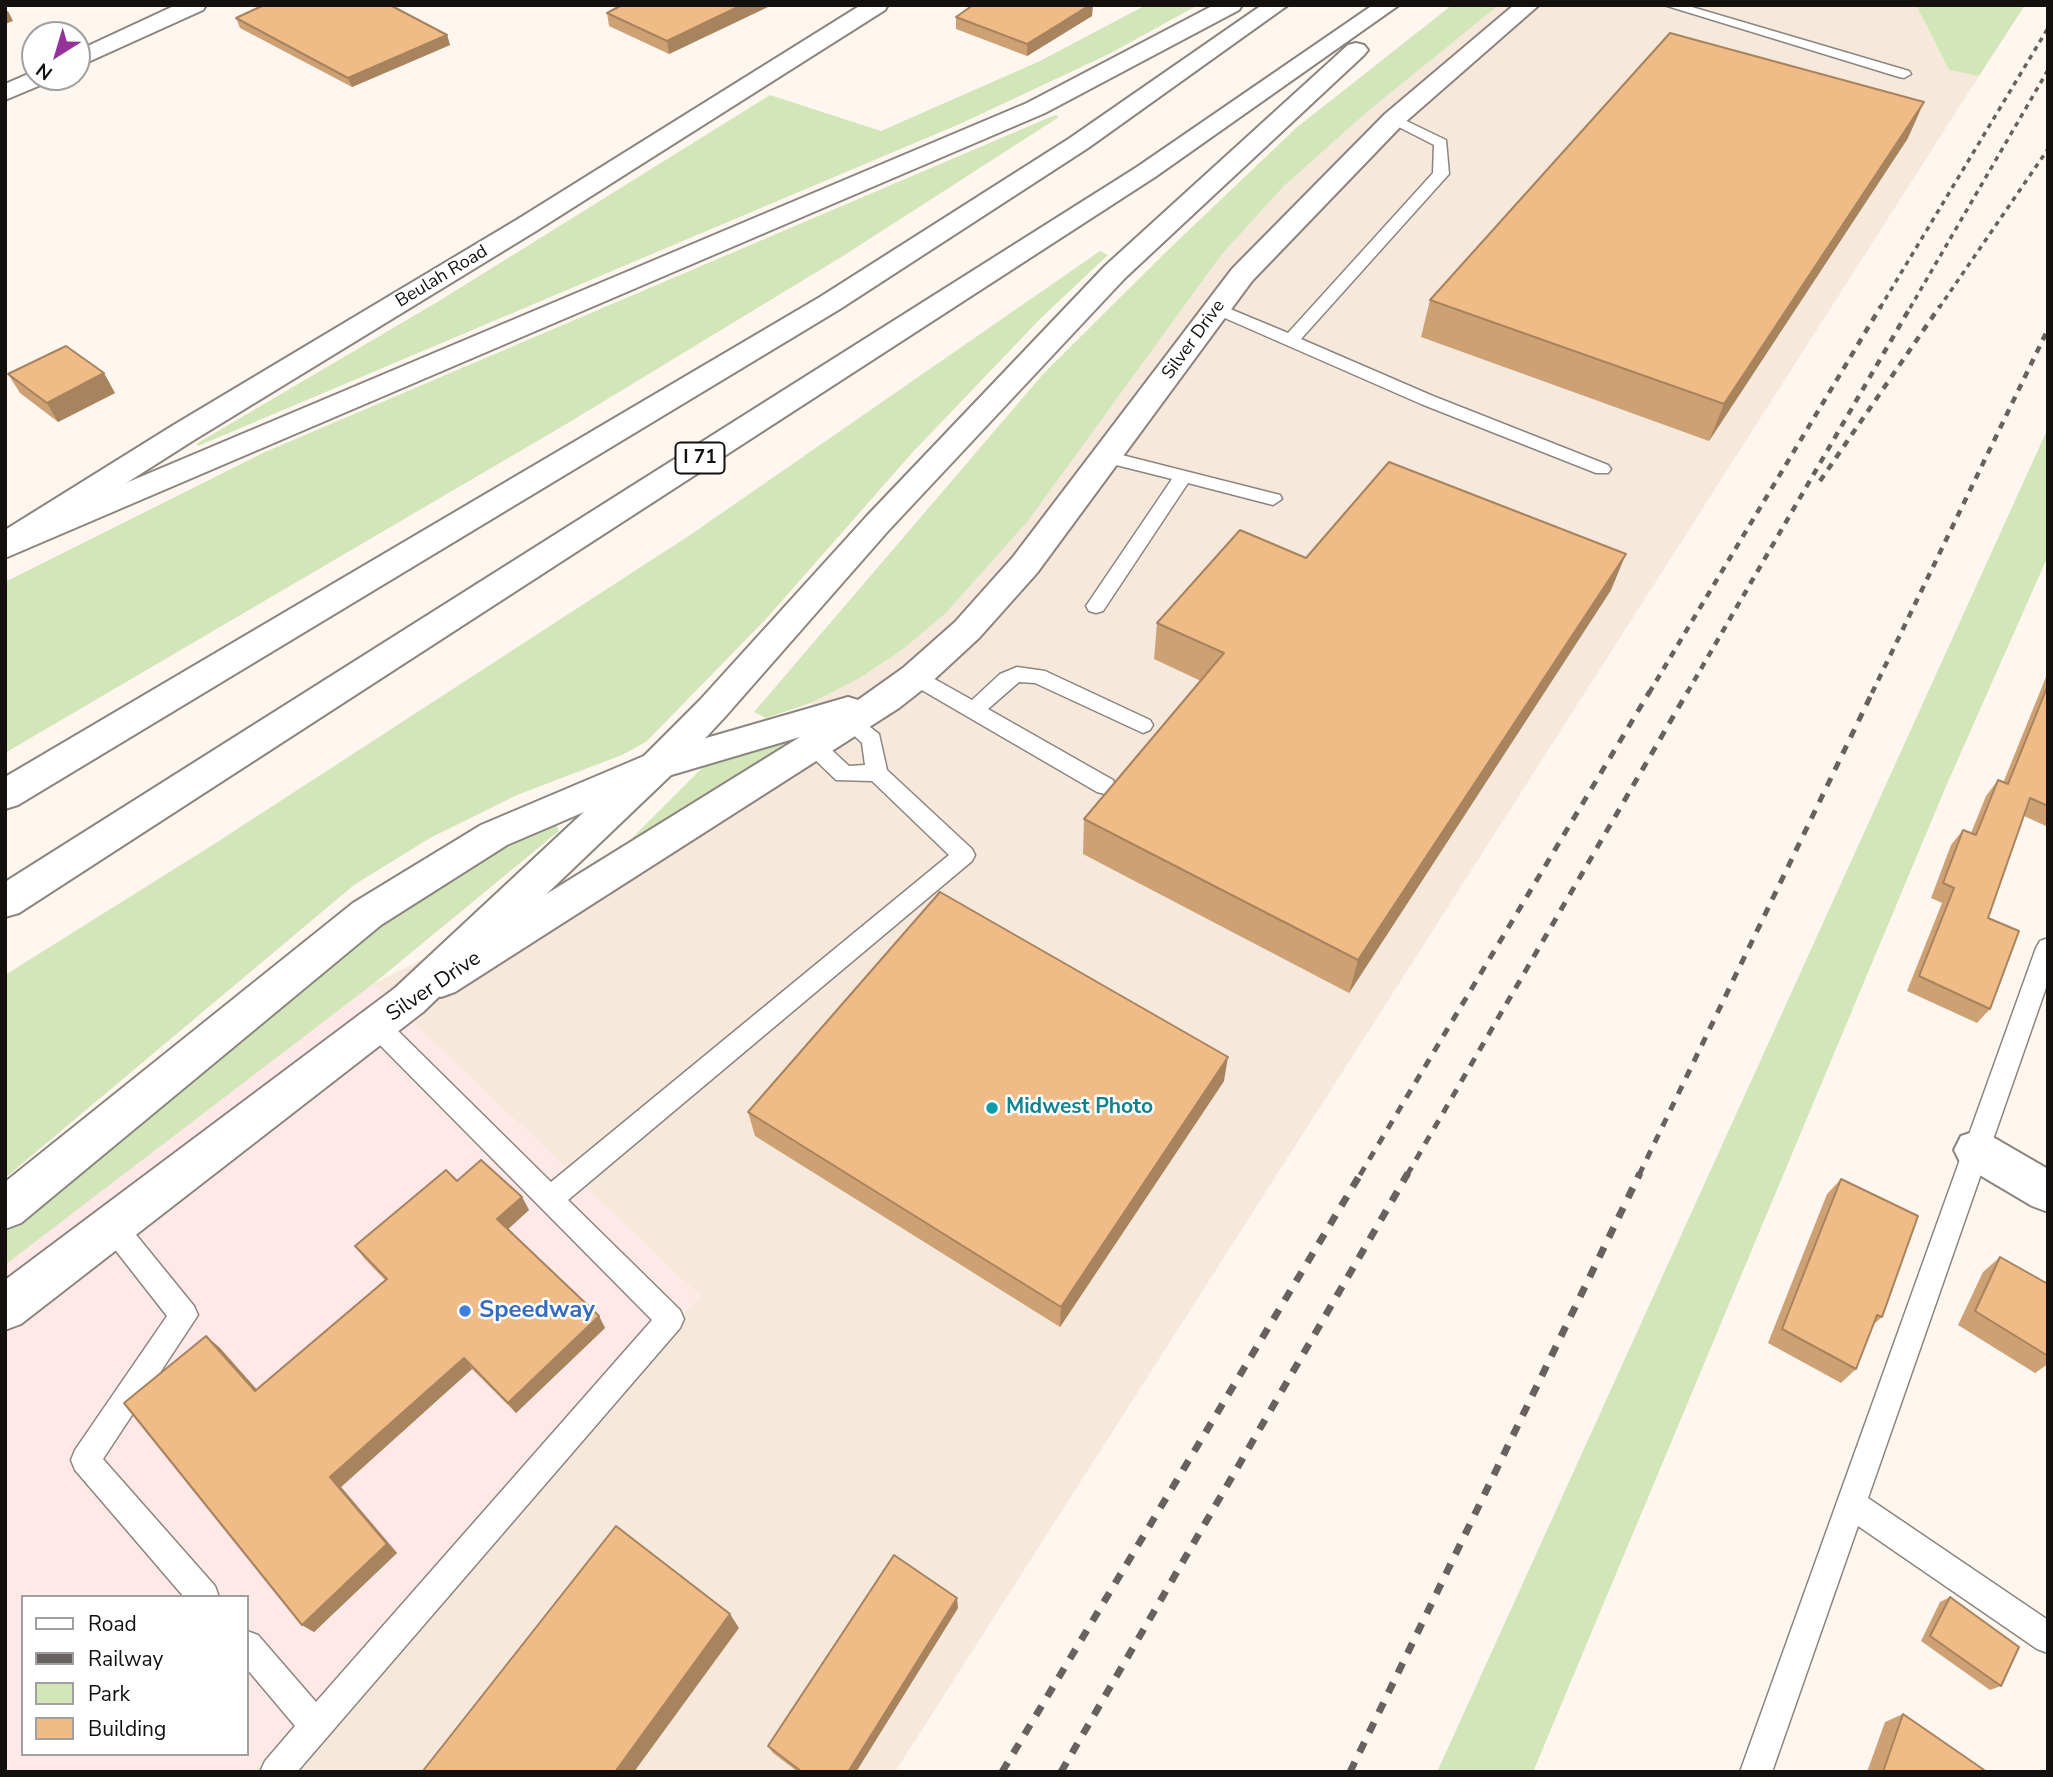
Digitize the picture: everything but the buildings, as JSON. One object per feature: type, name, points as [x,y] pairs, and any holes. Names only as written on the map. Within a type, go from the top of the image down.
[{"type":"main road","points":[[135,5],[162,20]]},
{"type":"main road","points":[[91,53],[195,5]]},
{"type":"main road","name":"Beulah Road","points":[[5,546],[183,433],[554,209],[877,5]]},
{"type":"main road","points":[[5,546],[1037,108],[1231,5]]},
{"type":"main road","points":[[5,795],[830,303],[1079,143],[1277,5]]},
{"type":"main road","name":"I 71","points":[[5,902],[1146,172],[1388,5]]},
{"type":"main road","points":[[410,1000],[657,766],[712,709],[877,524],[1115,272],[1314,91],[1401,5]]},
{"type":"main road","name":"Silver Drive","points":[[5,1308],[111,1224],[410,1000],[814,746],[887,699],[915,677],[967,630],[1025,565],[1242,275],[1394,119],[1528,5]]},
{"type":"main road","points":[[5,93],[21,86]]},
{"type":"main road","name":"Silver Drive","points":[[5,1209],[367,914],[494,835],[657,766],[887,699]]},
{"type":"main road","points":[[1976,1150],[2048,1192]]},
{"type":"lane","points":[[1670,5],[1904,74]]},
{"type":"lane","points":[[1290,341],[1441,174],[1441,143],[1394,119]]},
{"type":"lane","points":[[1217,309],[1427,400],[1602,469]]},
{"type":"lane","points":[[1106,457],[1273,499]]},
{"type":"lane","points":[[1096,606],[1183,477]]},
{"type":"lane","points":[[973,710],[1007,679],[1017,674],[1038,676],[1143,725]]},
{"type":"lane","points":[[915,677],[1105,786]]},
{"type":"lane","points":[[550,1199],[964,855],[877,773],[872,740],[850,722]]},
{"type":"lane","points":[[814,746],[844,774],[877,773]]},
{"type":"lane","points":[[1756,1772],[2048,948]]},
{"type":"lane","points":[[276,1772],[670,1318],[377,1026]]},
{"type":"lane","points":[[111,1224],[184,1315],[85,1460],[202,1595]]},
{"type":"lane","points":[[1851,1504],[2048,1638]]},
{"type":"lane","points":[[248,1647],[316,1726]]},
{"type":"shaded area","points":[[1499,5],[1916,5],[1949,70],[1979,76],[895,1772],[252,1772],[700,1296],[373,984],[645,848],[825,727],[811,703],[858,679],[902,650],[945,614],[1028,521],[1222,254],[1284,186],[1367,112]]},
{"type":"shaded area","points":[[373,984],[700,1296],[252,1772],[5,1772],[5,1265]]},
{"type":"green space","points":[[1146,5],[1198,5],[1111,53],[962,123],[198,446],[196,444],[439,301],[770,95],[881,131],[1040,61]]},
{"type":"green space","points":[[1452,5],[1499,5],[1367,112],[1284,186],[1222,254],[1028,521],[945,614],[902,650],[858,679],[811,703],[766,718],[754,712],[1044,373],[1296,128]]},
{"type":"green space","points":[[1916,5],[2025,5],[1979,76],[1949,70]]},
{"type":"green space","points":[[1055,115],[1059,117],[843,256],[568,423],[5,753],[5,582],[265,452]]},
{"type":"green space","points":[[1100,251],[1108,255],[1041,318],[912,453],[766,619],[646,742],[622,755],[517,795],[430,838],[354,885],[5,1178],[5,975],[211,846],[690,535]]},
{"type":"green space","points":[[2048,428],[2048,556],[1947,784],[1533,1772],[1437,1772]]},
{"type":"green space","points":[[825,727],[645,847],[631,839],[707,763]]},
{"type":"green space","points":[[553,818],[559,831],[373,984],[5,1265],[5,1228],[358,932]]},
{"type":"railway","points":[[1880,308],[2048,28]]},
{"type":"railway","points":[[1910,308],[2048,70]]},
{"type":"railway","points":[[1939,308],[2048,149]]},
{"type":"railway","points":[[1649,693],[1881,306]]},
{"type":"railway","points":[[1687,693],[1911,306]]},
{"type":"railway","points":[[1820,481],[1940,306]]},
{"type":"railway","points":[[1872,693],[2048,329]]},
{"type":"railway","points":[[1360,1175],[1650,691]]},
{"type":"railway","points":[[1407,1175],[1688,691]]},
{"type":"railway","points":[[1639,1175],[1873,691]]},
{"type":"railway","points":[[1002,1772],[1361,1173]]},
{"type":"railway","points":[[1061,1772],[1408,1173]]},
{"type":"railway","points":[[1350,1772],[1640,1173]]},
{"type":"place","name":"Midwest Photo","points":[[992,1108]]},
{"type":"place","name":"Speedway","points":[[465,1311]]}]
